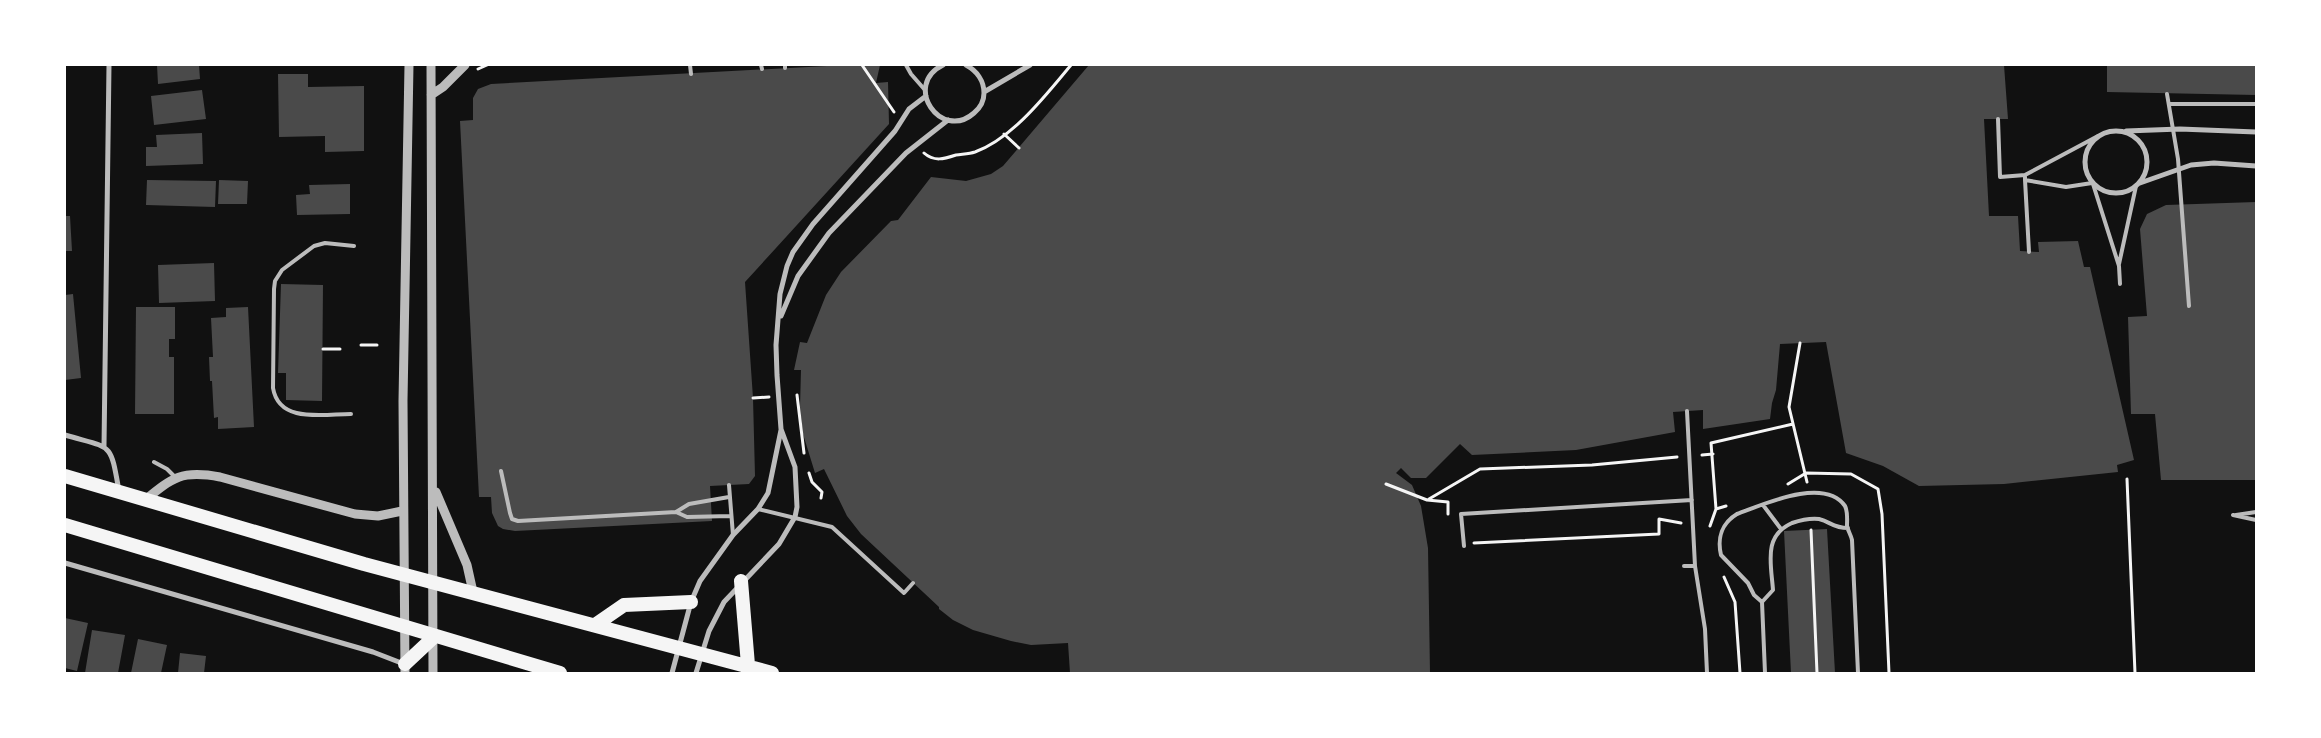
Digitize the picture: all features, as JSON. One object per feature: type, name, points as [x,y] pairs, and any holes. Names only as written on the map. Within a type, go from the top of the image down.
[{"type":"highway","points":[[65,476],[403,574],[748,665],[772,673]]},
{"type":"highway","points":[[65,525],[560,673]]},
{"type":"highway","points":[[741,582],[748,665]]},
{"type":"highway","points":[[595,625],[624,605],[691,602]]},
{"type":"highway","points":[[405,668],[435,636]]},
{"type":"street","points":[[104,446],[109,65]]},
{"type":"street","points":[[65,563],[364,650],[405,668],[402,511],[409,65]]},
{"type":"street","points":[[431,65],[435,636],[433,673]]},
{"type":"street","points":[[431,95],[443,87],[465,65]]},
{"type":"street","points":[[696,673],[709,631],[724,602],[779,544],[795,517],[797,507],[794,467],[781,429],[777,382],[777,328],[783,277],[793,252],[801,239],[895,131],[909,108],[926,93],[931,74],[943,65]]},
{"type":"street","points":[[926,93],[933,112],[948,120],[965,119],[975,113],[981,104],[984,92],[979,76],[966,65]]},
{"type":"street","points":[[984,92],[1030,65]]},
{"type":"street","points":[[777,328],[790,291],[830,233],[906,152],[948,120]]},
{"type":"street","points":[[2256,132],[2180,128],[2120,131],[2098,136],[2090,144],[2084,160],[2086,172],[2092,183],[2111,193],[2124,192],[2138,185],[2198,164],[2256,166]]},
{"type":"street","points":[[2120,131],[2138,140],[2146,151],[2147,164],[2138,185]]},
{"type":"street","points":[[672,673],[691,602],[704,575],[733,535],[758,509],[768,493],[781,429]]},
{"type":"street","points":[[65,435],[104,446],[112,455],[119,492]]},
{"type":"street","points":[[145,500],[175,477],[198,474],[220,477],[368,517],[402,511]]},
{"type":"street","points":[[434,487],[467,565],[472,592]]},
{"type":"lane","points":[[690,65],[691,74]]},
{"type":"lane","points":[[906,65],[926,93]]},
{"type":"lane","points":[[2167,94],[2178,159],[2189,306]]},
{"type":"lane","points":[[2170,104],[2256,104]]},
{"type":"lane","points":[[1998,119],[2000,177],[2025,178],[2066,187],[2092,183],[2119,266],[2120,284]]},
{"type":"lane","points":[[2025,178],[2098,136]]},
{"type":"lane","points":[[2025,178],[2029,252]]},
{"type":"lane","points":[[2119,266],[2138,185]]},
{"type":"lane","points":[[351,414],[291,412],[277,401],[273,388],[274,289],[275,281],[282,270],[314,246],[325,243],[354,246]]},
{"type":"lane","points":[[1687,411],[1695,566],[1705,629],[1707,673]]},
{"type":"lane","points":[[154,462],[167,469],[175,477]]},
{"type":"lane","points":[[501,471],[512,519],[676,512],[687,517],[730,516]]},
{"type":"lane","points":[[729,485],[733,535]]},
{"type":"lane","points":[[1762,602],[1754,595],[1748,583],[1721,554],[1719,541],[1728,519],[1798,494],[1833,497],[1844,506],[1852,540],[1858,673]]},
{"type":"lane","points":[[676,512],[689,504],[730,497]]},
{"type":"lane","points":[[1464,545],[1461,514],[1692,500]]},
{"type":"lane","points":[[1763,505],[1781,528]]},
{"type":"lane","points":[[758,509],[832,527],[904,593],[913,583]]},
{"type":"lane","points":[[2256,512],[2234,515],[2256,520]]},
{"type":"lane","points":[[1765,673],[1762,602],[1773,590],[1772,545],[1776,533],[1781,528],[1810,519],[1821,520],[1835,528],[1848,528]]},
{"type":"lane","points":[[1684,566],[1695,566]]},
{"type":"path","points":[[1004,134],[1019,148]]},
{"type":"path","points":[[1800,343],[1789,406],[1807,482]]},
{"type":"path","points":[[361,345],[377,345]]},
{"type":"path","points":[[323,349],[340,349]]},
{"type":"path","points":[[797,395],[805,460]]},
{"type":"path","points":[[1716,509],[1711,443],[1793,424]]},
{"type":"path","points":[[1702,455],[1713,454]]},
{"type":"path","points":[[1427,500],[1480,469],[1592,466],[1677,457]]},
{"type":"path","points":[[807,467],[812,482],[822,492],[821,498]]},
{"type":"path","points":[[1806,474],[1851,474],[1878,489],[1882,514],[1889,673]]},
{"type":"path","points":[[2127,479],[2135,673]]},
{"type":"path","points":[[1386,484],[1427,500],[1448,502],[1449,519]]},
{"type":"path","points":[[1464,545],[1659,534],[1659,519],[1681,521],[1682,530]]},
{"type":"path","points":[[1811,529],[1817,673]]},
{"type":"building","points":[[157,65],[199,65],[200,79],[158,84]]},
{"type":"building","points":[[845,65],[880,65],[876,83],[888,82],[889,124],[745,282],[753,398],[755,476],[749,484],[710,486],[712,521],[515,531],[498,526],[492,513],[491,497],[479,497],[460,121],[473,120],[473,98],[478,89],[491,84]]},
{"type":"building","points":[[1089,65],[2004,65],[2008,119],[1984,119],[1989,216],[2018,216],[2020,251],[2039,252],[2038,242],[2078,241],[2084,267],[2090,267],[2134,460],[2117,465],[2118,472],[2004,484],[1919,486],[1883,466],[1846,453],[1826,342],[1780,344],[1776,390],[1770,419],[1703,429],[1703,410],[1673,412],[1675,432],[1576,450],[1472,455],[1460,444],[1426,478],[1411,478],[1401,468],[1396,473],[1412,485],[1421,506],[1428,548],[1430,673],[1070,673],[1068,643],[1031,645],[1011,641],[973,630],[953,620],[939,609],[861,534],[847,516],[824,469],[815,473],[803,434],[800,407],[801,370],[794,370],[800,342],[807,343],[826,295],[841,272],[891,221],[898,220],[931,177],[966,181],[991,174],[1003,166]]},
{"type":"building","points":[[2107,65],[2256,65],[2256,95],[2107,92]]},
{"type":"building","points":[[278,74],[308,74],[308,87],[364,86],[364,151],[325,152],[325,136],[279,137]]},
{"type":"building","points":[[202,90],[206,119],[154,125],[151,96]]},
{"type":"building","points":[[202,133],[203,164],[146,166],[146,147],[157,147],[156,135]]},
{"type":"building","points":[[147,180],[216,181],[215,207],[146,205]]},
{"type":"building","points":[[219,180],[248,181],[247,204],[218,204]]},
{"type":"building","points":[[350,184],[350,214],[297,215],[296,195],[310,194],[309,185]]},
{"type":"building","points":[[2256,202],[2256,480],[2161,480],[2155,414],[2131,414],[2128,317],[2147,316],[2140,229],[2147,214],[2166,205]]},
{"type":"building","points":[[65,216],[70,216],[72,251],[65,251]]},
{"type":"building","points":[[214,263],[215,301],[159,303],[158,265]]},
{"type":"building","points":[[281,284],[323,285],[322,401],[286,400],[286,373],[278,373]]},
{"type":"building","points":[[73,294],[81,378],[65,380],[65,295]]},
{"type":"building","points":[[136,307],[175,307],[175,339],[169,339],[169,357],[174,357],[174,414],[135,414]]},
{"type":"building","points":[[248,307],[254,427],[218,429],[218,417],[214,418],[212,381],[210,381],[209,357],[213,357],[211,318],[226,317],[226,308]]},
{"type":"building","points":[[1827,529],[1835,673],[1791,673],[1784,531]]},
{"type":"building","points":[[65,618],[88,623],[77,671],[65,668]]},
{"type":"building","points":[[92,630],[125,635],[118,673],[85,673]]},
{"type":"building","points":[[138,639],[167,645],[161,673],[131,673]]},
{"type":"building","points":[[180,653],[206,656],[204,673],[178,673]]}]
